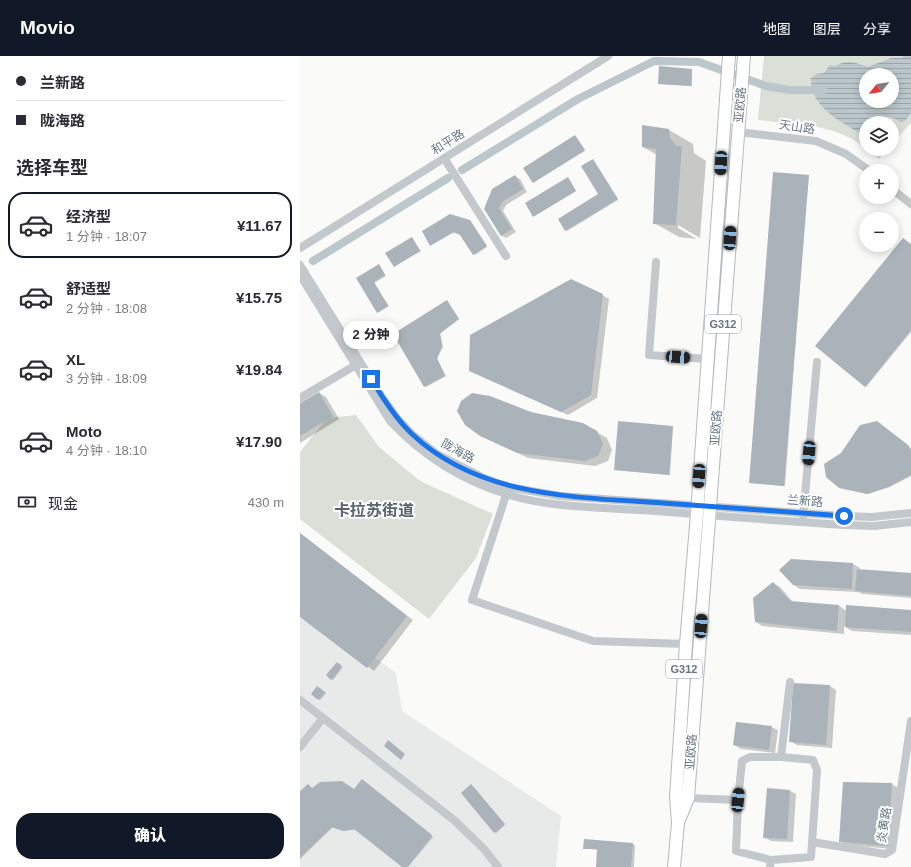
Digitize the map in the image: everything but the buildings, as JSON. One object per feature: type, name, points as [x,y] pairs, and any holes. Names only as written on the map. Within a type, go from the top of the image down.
[{"type":"highway","name":"亚欧路","points":[[678,823],[688,798],[703,510],[708,359],[729,56]]},
{"type":"highway","name":"亚欧路","points":[[674,867],[678,823],[676,797],[686,644],[703,510],[744,56]]},
{"type":"street","name":"和平路","points":[[300,248],[608,56]]},
{"type":"street","name":"天山路","points":[[738,132],[816,141],[846,154],[860,164]]},
{"type":"street","points":[[444,158],[506,256]]},
{"type":"street","points":[[899,195],[911,204]]},
{"type":"street","points":[[656,262],[649,355],[708,359]]},
{"type":"street","name":"陇海路","points":[[300,265],[382,397],[412,434],[437,454],[507,491]]},
{"type":"street","name":"陇海路","points":[[300,275],[390,420],[408,440],[433,459],[463,476],[507,491],[703,510]]},
{"type":"street","points":[[803,523],[817,362]]},
{"type":"street","points":[[300,398],[356,365]]},
{"type":"street","points":[[507,491],[472,600],[593,641],[686,644]]},
{"type":"street","name":"兰新路","points":[[703,510],[872,517],[911,513]]},
{"type":"street","name":"兰新路","points":[[703,510],[803,523],[874,526],[911,522]]},
{"type":"street","points":[[781,757],[790,682]]},
{"type":"street","points":[[300,700],[454,820],[484,849],[498,867]]},
{"type":"street","points":[[300,747],[323,718]]},
{"type":"street","name":"炎黄路","points":[[812,842],[885,854],[892,850],[911,721]]},
{"type":"street","points":[[750,757],[781,757],[813,760],[817,770],[811,857],[770,864],[736,851],[738,800],[742,761],[750,757]]},
{"type":"street","points":[[688,798],[738,800]]},
{"type":"shaded area","points":[[764,56],[911,56],[911,123],[899,136],[899,116],[859,116],[859,144],[834,131],[809,125],[758,120]]},
{"type":"shaded area","points":[[911,56],[911,113],[906,120],[901,123],[899,122],[899,116],[859,116],[859,133],[830,114],[822,107],[816,98],[812,89],[811,78],[816,74],[824,73],[830,65],[835,66],[844,62],[851,62],[868,67],[891,58]]},
{"type":"shaded area","points":[[356,415],[379,447],[420,481],[493,514],[476,558],[429,619],[300,519],[300,452],[327,418]]},
{"type":"shaded area","points":[[300,602],[396,673],[402,711],[561,816],[556,867],[300,867]]},
{"type":"waterway","points":[[462,170],[578,99],[654,61],[699,62],[766,86],[790,90],[823,90]]},
{"type":"waterway","points":[[313,261],[448,178]]},
{"type":"district","name":"卡拉苏街道","points":[[374,510]]},
{"type":"route","points":[[371,379],[397,418],[424,445],[437,454],[484,478],[508,487],[560,496],[844,516]]}]
